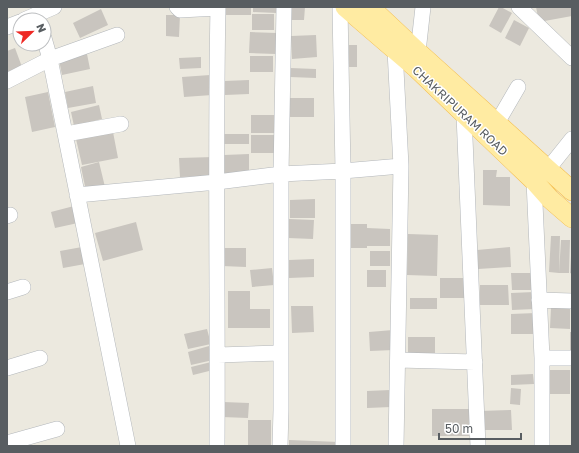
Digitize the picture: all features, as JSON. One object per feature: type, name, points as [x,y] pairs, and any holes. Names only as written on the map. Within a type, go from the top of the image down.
[{"type":"main road","name":"CHAKRIPURAM ROAD","points":[[345,7],[416,68],[464,115],[541,175],[572,191]]},
{"type":"main road","name":"CHAKRIPURAM ROAD","points":[[370,7],[497,123],[541,175],[550,198],[572,218]]},
{"type":"street","points":[[42,12],[54,7]]},
{"type":"street","points":[[177,7],[180,10],[218,8],[217,446]]},
{"type":"street","points":[[280,446],[281,174],[284,7]]},
{"type":"street","points":[[340,7],[343,171],[343,446]]},
{"type":"street","points":[[418,52],[423,7]]},
{"type":"street","points":[[519,7],[572,58]]},
{"type":"street","points":[[7,81],[50,59],[117,35]]},
{"type":"street","points":[[395,50],[401,166],[396,446]]},
{"type":"street","points":[[48,52],[66,134],[128,446]]},
{"type":"street","points":[[497,123],[518,87]]},
{"type":"street","points":[[464,115],[478,446]]},
{"type":"street","points":[[66,134],[121,124]]},
{"type":"street","points":[[542,446],[542,358],[539,300],[541,175],[572,139]]},
{"type":"street","points":[[77,195],[217,182],[281,174],[401,166]]},
{"type":"street","points":[[7,292],[24,287]]},
{"type":"street","points":[[539,300],[572,300]]},
{"type":"street","points":[[218,355],[281,353]]},
{"type":"street","points":[[7,368],[40,358]]},
{"type":"street","points":[[542,358],[572,358]]},
{"type":"street","points":[[398,360],[475,362]]},
{"type":"street","points":[[7,443],[57,429]]},
{"type":"building","points":[[226,7],[251,7],[251,15],[226,15]]},
{"type":"building","points":[[253,7],[278,7],[277,13],[253,12]]},
{"type":"building","points":[[291,7],[305,7],[304,20],[291,20]]},
{"type":"building","points":[[499,7],[512,13],[501,33],[489,26]]},
{"type":"building","points":[[536,7],[571,7],[572,16],[539,22]]},
{"type":"building","points":[[101,9],[108,25],[80,38],[73,23]]},
{"type":"building","points":[[252,14],[274,14],[274,30],[252,30]]},
{"type":"building","points":[[166,15],[180,15],[179,37],[166,36]]},
{"type":"building","points":[[514,20],[529,28],[520,46],[505,38]]},
{"type":"building","points":[[250,32],[277,33],[276,54],[249,53]]},
{"type":"building","points":[[316,35],[317,57],[292,59],[291,36]]},
{"type":"building","points":[[349,45],[357,45],[357,67],[348,67]]},
{"type":"building","points":[[12,49],[12,52],[16,52],[22,67],[7,72],[7,51]]},
{"type":"building","points":[[87,54],[90,69],[62,75],[59,60]]},
{"type":"building","points":[[250,56],[273,56],[273,72],[250,72]]},
{"type":"building","points":[[201,57],[201,68],[180,69],[179,58]]},
{"type":"building","points":[[290,68],[316,69],[316,78],[290,77]]},
{"type":"building","points":[[210,75],[212,95],[184,97],[182,77]]},
{"type":"building","points":[[249,80],[249,94],[225,95],[224,81]]},
{"type":"building","points":[[93,86],[96,103],[68,108],[65,92]]},
{"type":"building","points":[[48,92],[55,127],[32,132],[25,97]]},
{"type":"building","points":[[290,98],[314,98],[314,117],[290,117]]},
{"type":"building","points":[[99,105],[102,119],[74,126],[71,112]]},
{"type":"building","points":[[251,115],[275,115],[275,133],[251,133]]},
{"type":"building","points":[[113,132],[118,158],[82,165],[76,139]]},
{"type":"building","points":[[224,134],[249,134],[249,144],[224,144]]},
{"type":"building","points":[[251,135],[275,135],[275,153],[251,153]]},
{"type":"building","points":[[249,154],[249,175],[224,175],[224,155]]},
{"type":"building","points":[[214,157],[214,176],[180,177],[179,158]]},
{"type":"building","points":[[99,162],[105,187],[86,191],[81,167]]},
{"type":"building","points":[[483,170],[497,170],[496,177],[510,177],[510,206],[483,205]]},
{"type":"building","points":[[315,199],[315,218],[290,218],[290,200]]},
{"type":"building","points":[[74,206],[78,223],[55,228],[51,212]]},
{"type":"building","points":[[289,219],[314,220],[313,239],[288,238]]},
{"type":"building","points":[[136,222],[143,250],[103,261],[95,233]]},
{"type":"building","points":[[347,224],[367,224],[367,248],[346,248]]},
{"type":"building","points":[[367,228],[390,229],[390,246],[367,246]]},
{"type":"building","points":[[408,234],[438,235],[437,276],[407,275]]},
{"type":"building","points":[[551,236],[560,236],[559,273],[549,272]]},
{"type":"building","points":[[561,240],[570,240],[569,273],[559,273]]},
{"type":"building","points":[[82,247],[85,264],[63,268],[60,251]]},
{"type":"building","points":[[510,247],[511,267],[478,269],[477,250]]},
{"type":"building","points":[[222,248],[246,248],[246,267],[222,266]]},
{"type":"building","points":[[370,251],[390,251],[390,266],[370,266]]},
{"type":"building","points":[[572,256],[572,274],[570,273]]},
{"type":"building","points":[[314,259],[314,277],[289,278],[289,260]]},
{"type":"building","points":[[272,268],[274,285],[252,287],[250,270]]},
{"type":"building","points":[[367,270],[386,270],[386,287],[367,287]]},
{"type":"building","points":[[511,273],[536,273],[537,290],[512,290]]},
{"type":"building","points":[[440,278],[469,278],[468,298],[440,298]]},
{"type":"building","points":[[480,285],[508,285],[509,305],[480,305]]},
{"type":"building","points":[[228,291],[250,291],[250,309],[270,309],[270,328],[228,328]]},
{"type":"building","points":[[534,292],[535,309],[512,310],[511,293]]},
{"type":"building","points":[[410,298],[437,298],[437,309],[410,309]]},
{"type":"building","points":[[291,306],[313,306],[314,332],[292,333]]},
{"type":"building","points":[[551,307],[570,307],[570,329],[550,328]]},
{"type":"building","points":[[536,313],[536,334],[511,334],[511,314]]},
{"type":"building","points":[[207,329],[211,344],[188,349],[184,334]]},
{"type":"building","points":[[393,330],[394,350],[370,351],[369,332]]},
{"type":"building","points":[[570,332],[572,332],[572,354],[570,354]]},
{"type":"building","points":[[408,337],[435,337],[435,357],[408,356]]},
{"type":"building","points":[[209,346],[213,360],[191,365],[188,352]]},
{"type":"building","points":[[211,362],[213,370],[193,375],[191,367]]},
{"type":"building","points":[[550,370],[570,370],[570,394],[549,394]]},
{"type":"building","points":[[533,374],[534,384],[511,385],[511,375]]},
{"type":"building","points":[[511,388],[521,389],[520,405],[510,404]]},
{"type":"building","points":[[390,390],[391,407],[367,408],[367,391]]},
{"type":"building","points":[[223,402],[249,403],[248,418],[222,417]]},
{"type":"building","points":[[432,409],[469,409],[469,436],[432,436]]},
{"type":"building","points":[[511,410],[512,430],[480,430],[479,411]]},
{"type":"building","points":[[248,420],[271,420],[271,446],[248,446]]},
{"type":"building","points":[[289,440],[339,442],[339,446],[289,446]]}]
